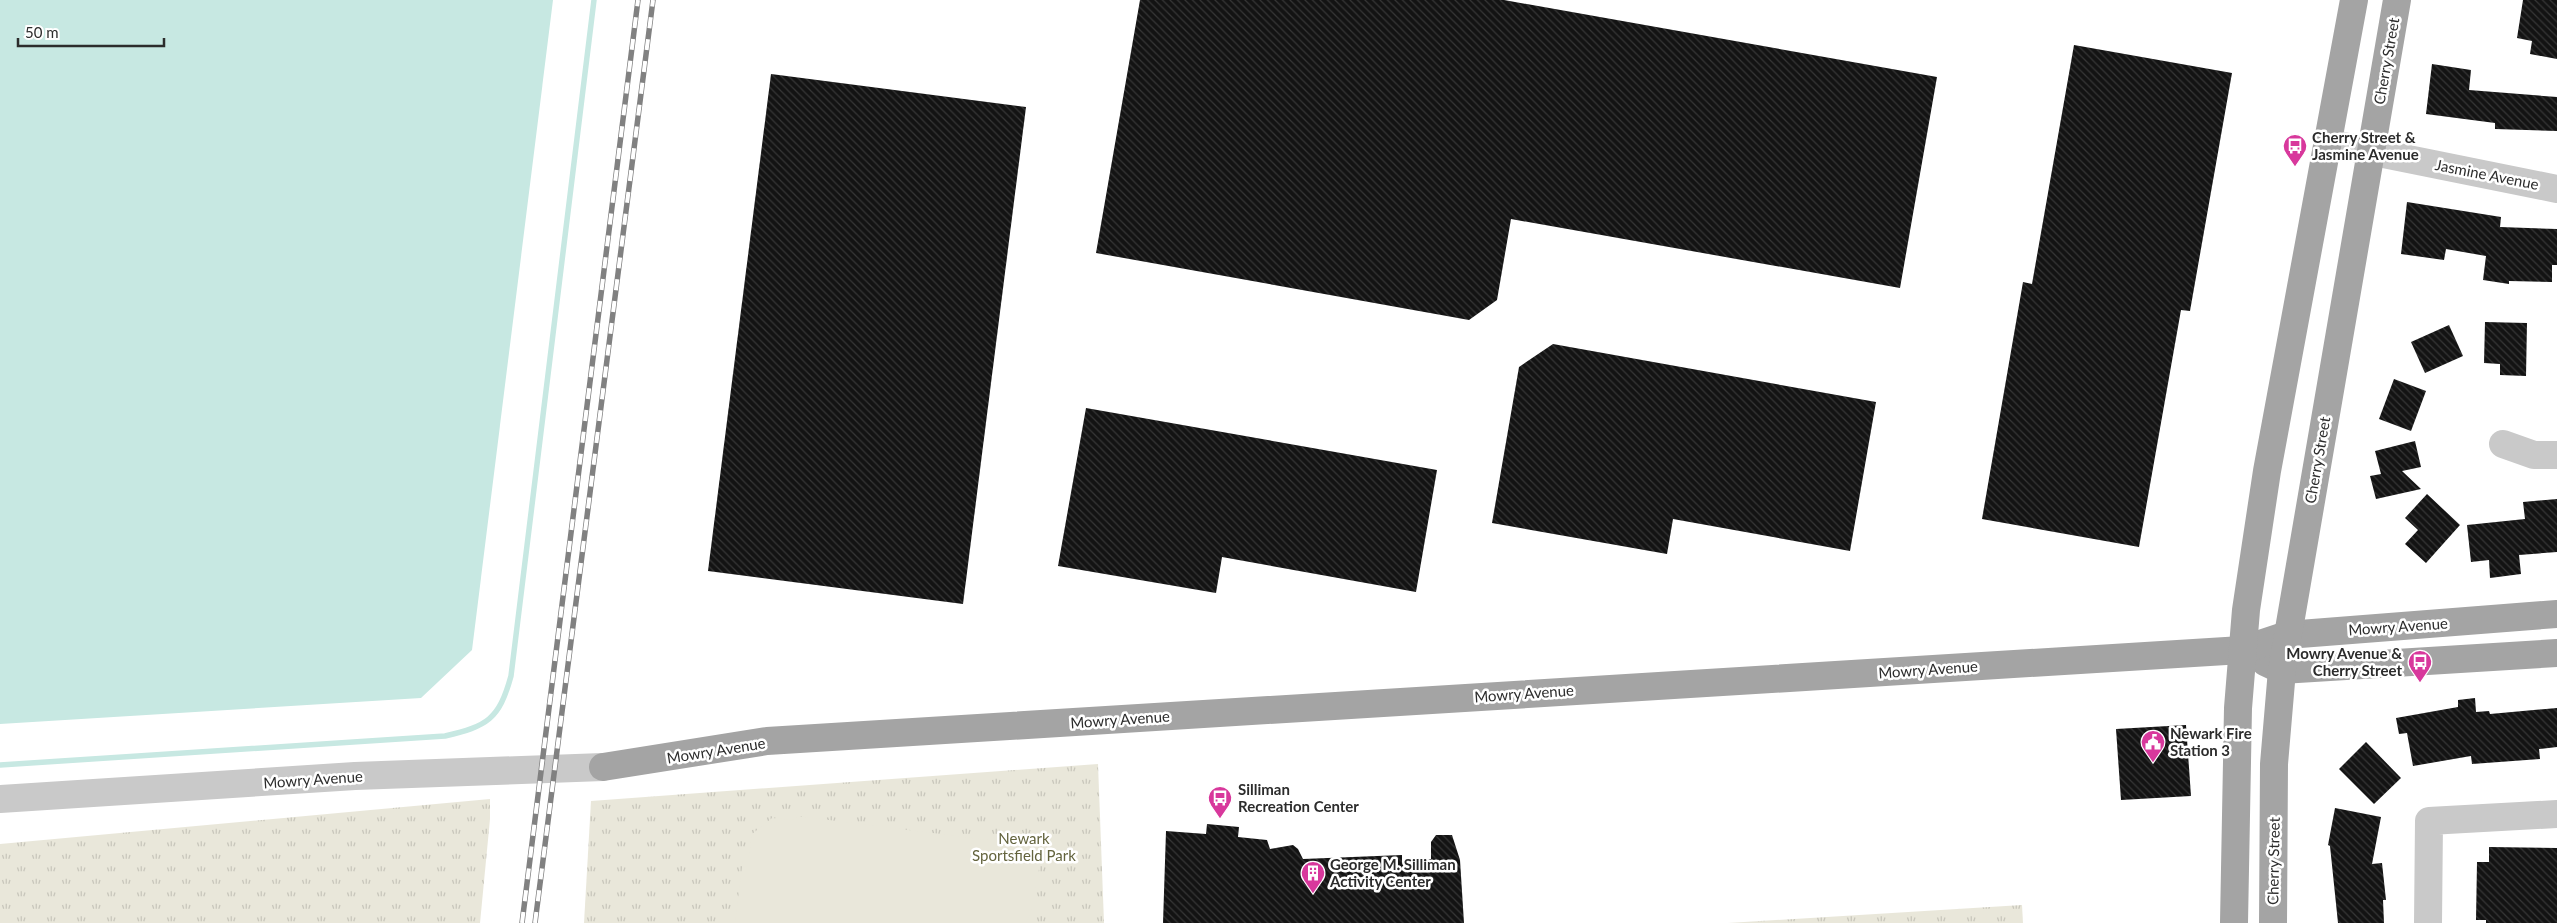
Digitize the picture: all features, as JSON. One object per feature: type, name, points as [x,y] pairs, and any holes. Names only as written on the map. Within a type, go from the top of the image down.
[{"type":"main road","points":[[2234,923],[2236,764],[2242,650],[2267,471],[2354,0]]},
{"type":"main road","name":"Cherry Street","points":[[2273,923],[2274,764],[2282,670],[2397,0]]},
{"type":"main road","name":"Mowry Avenue","points":[[603,767],[766,741],[2242,650],[2287,635],[2557,614]]},
{"type":"main road","points":[[2242,650],[2282,670],[2557,653]]},
{"type":"street","name":"Jasmine Avenue","points":[[2329,143],[2557,189]]},
{"type":"street","points":[[2503,444],[2534,455],[2557,455]]},
{"type":"street","name":"Mowry Avenue","points":[[0,799],[364,775],[603,767]]},
{"type":"street","points":[[2428,923],[2429,821],[2557,814]]},
{"type":"green space","name":"Newark Sportsfield Park","points":[[1098,764],[1104,923],[584,923],[591,801]]},
{"type":"green space","points":[[490,799],[490,819],[480,923],[0,923],[0,844]]},
{"type":"green space","points":[[797,816],[1043,847],[1031,913],[1026,923],[735,923],[743,859],[749,856],[752,834],[772,818],[796,820]]},
{"type":"green space","points":[[2022,905],[2023,923],[1728,923]]},
{"type":"shaded area","points":[[0,0],[553,0],[472,650],[421,698],[0,724]]},
{"type":"building","points":[[1140,0],[1504,0],[1937,77],[1900,288],[1511,219],[1497,300],[1469,320],[1096,253]]},
{"type":"building","points":[[2523,0],[2557,0],[2557,59],[2530,54],[2532,41],[2517,38]]},
{"type":"building","points":[[2074,45],[2232,73],[2190,311],[2181,310],[2139,547],[1982,519],[2023,282],[2032,284]]},
{"type":"building","points":[[2432,64],[2471,70],[2469,90],[2557,97],[2557,131],[2495,129],[2495,123],[2426,114]]},
{"type":"building","points":[[771,74],[1026,107],[963,604],[708,571]]},
{"type":"building","points":[[2407,202],[2501,217],[2500,227],[2557,229],[2557,265],[2552,265],[2552,282],[2509,281],[2509,284],[2483,280],[2486,256],[2446,249],[2444,260],[2401,254]]},
{"type":"building","points":[[2485,322],[2527,323],[2526,376],[2500,375],[2500,364],[2484,363]]},
{"type":"building","points":[[2449,325],[2463,356],[2425,373],[2411,342]]},
{"type":"building","points":[[1553,344],[1876,402],[1850,551],[1673,519],[1667,554],[1492,523],[1519,367]]},
{"type":"building","points":[[2394,379],[2426,391],[2411,431],[2379,419]]},
{"type":"building","points":[[1086,408],[1437,470],[1416,592],[1222,557],[1216,593],[1058,566]]},
{"type":"building","points":[[2415,441],[2421,467],[2402,471],[2421,489],[2376,499],[2370,476],[2381,474],[2375,451]]},
{"type":"building","points":[[2427,494],[2460,525],[2426,563],[2405,544],[2418,530],[2405,518]]},
{"type":"building","points":[[2557,499],[2557,552],[2519,555],[2521,574],[2490,578],[2489,560],[2471,562],[2467,525],[2525,519],[2523,502]]},
{"type":"building","points":[[2475,698],[2476,712],[2489,711],[2490,714],[2557,708],[2557,747],[2539,749],[2540,759],[2472,764],[2471,756],[2413,766],[2407,733],[2399,734],[2396,718],[2458,707],[2458,700]]},
{"type":"building","name":"Newark Fire Station 3","points":[[2186,725],[2191,796],[2121,800],[2116,729]]},
{"type":"building","points":[[2366,742],[2401,778],[2374,804],[2339,769]]},
{"type":"building","points":[[2335,808],[2381,817],[2372,864],[2382,863],[2386,900],[2383,900],[2384,923],[2338,923],[2330,846],[2328,845]]},
{"type":"building","name":"George M. Silliman Activity Center","points":[[1207,824],[1239,827],[1238,837],[1267,840],[1270,849],[1293,845],[1298,849],[1303,859],[1402,855],[1402,862],[1431,859],[1431,842],[1436,835],[1452,835],[1460,860],[1464,923],[1163,923],[1166,831],[1206,834]]},
{"type":"building","points":[[2489,847],[2557,848],[2557,923],[2486,923],[2486,920],[2476,920],[2477,862],[2489,862]]},
{"type":"waterway","points":[[0,765],[445,736],[471,729],[489,719],[496,712],[502,703],[511,676],[594,0]]},
{"type":"railway","points":[[522,923],[638,0]]},
{"type":"railway","points":[[535,923],[653,0]]},
{"type":"place","name":"Cherry Street & Jasmine Avenue","points":[[2295,167]]},
{"type":"place","name":"Mowry Avenue & Cherry Street","points":[[2420,683]]},
{"type":"place","name":"Newark Fire Station 3","points":[[2153,763]]},
{"type":"place","name":"Silliman Recreation Center","points":[[1220,819]]},
{"type":"place","name":"George M. Silliman Activity Center","points":[[1313,894]]}]
